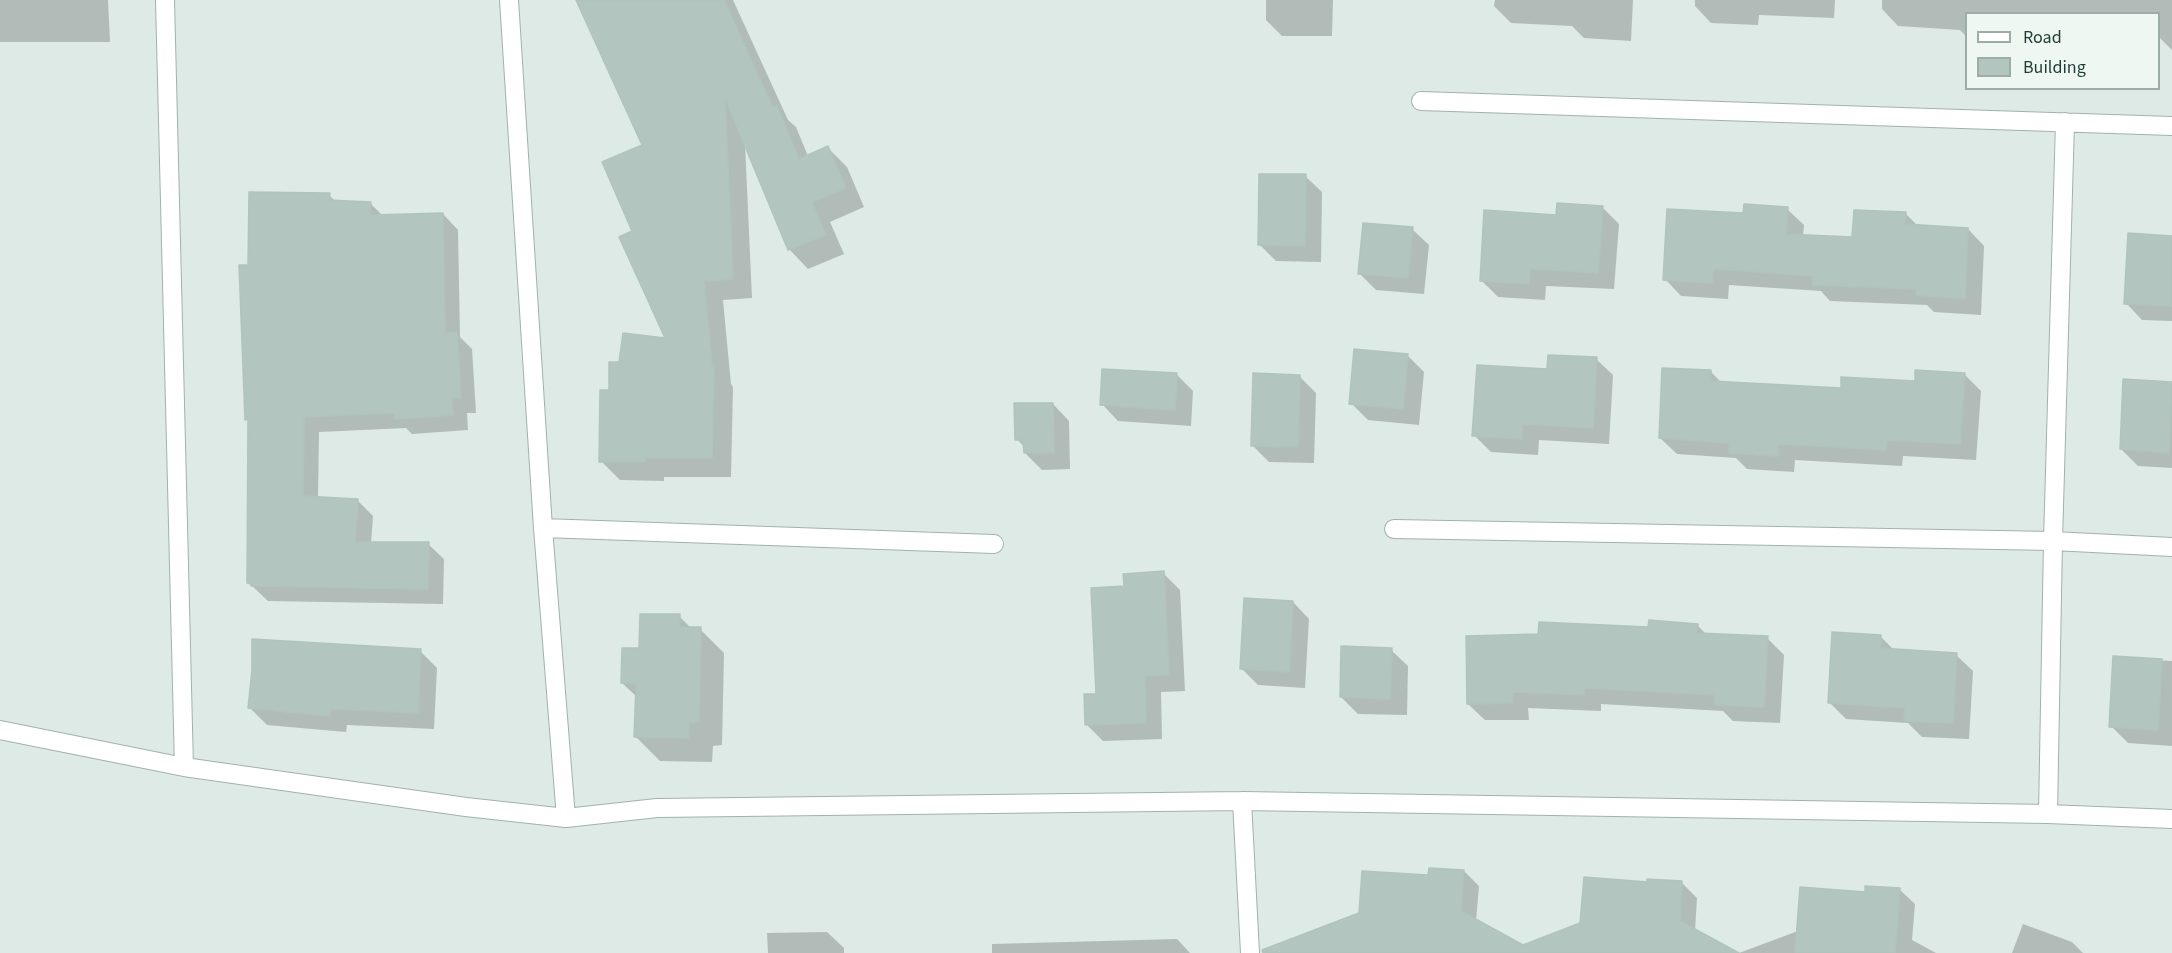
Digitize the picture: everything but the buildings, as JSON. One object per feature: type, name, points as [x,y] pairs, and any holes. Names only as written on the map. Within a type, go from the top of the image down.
[{"type":"street","points":[[165,0],[184,766]]},
{"type":"street","points":[[509,0],[543,528],[566,818]]},
{"type":"street","points":[[1421,100],[2172,126]]},
{"type":"street","points":[[2048,814],[2053,542],[2066,122]]},
{"type":"street","points":[[543,528],[994,544]]},
{"type":"street","points":[[1394,529],[2053,542],[2172,547]]},
{"type":"street","points":[[0,730],[184,766],[466,807],[566,818],[657,808],[1242,801],[2048,814],[2172,819]]},
{"type":"street","points":[[1242,801],[1250,953]]}]
